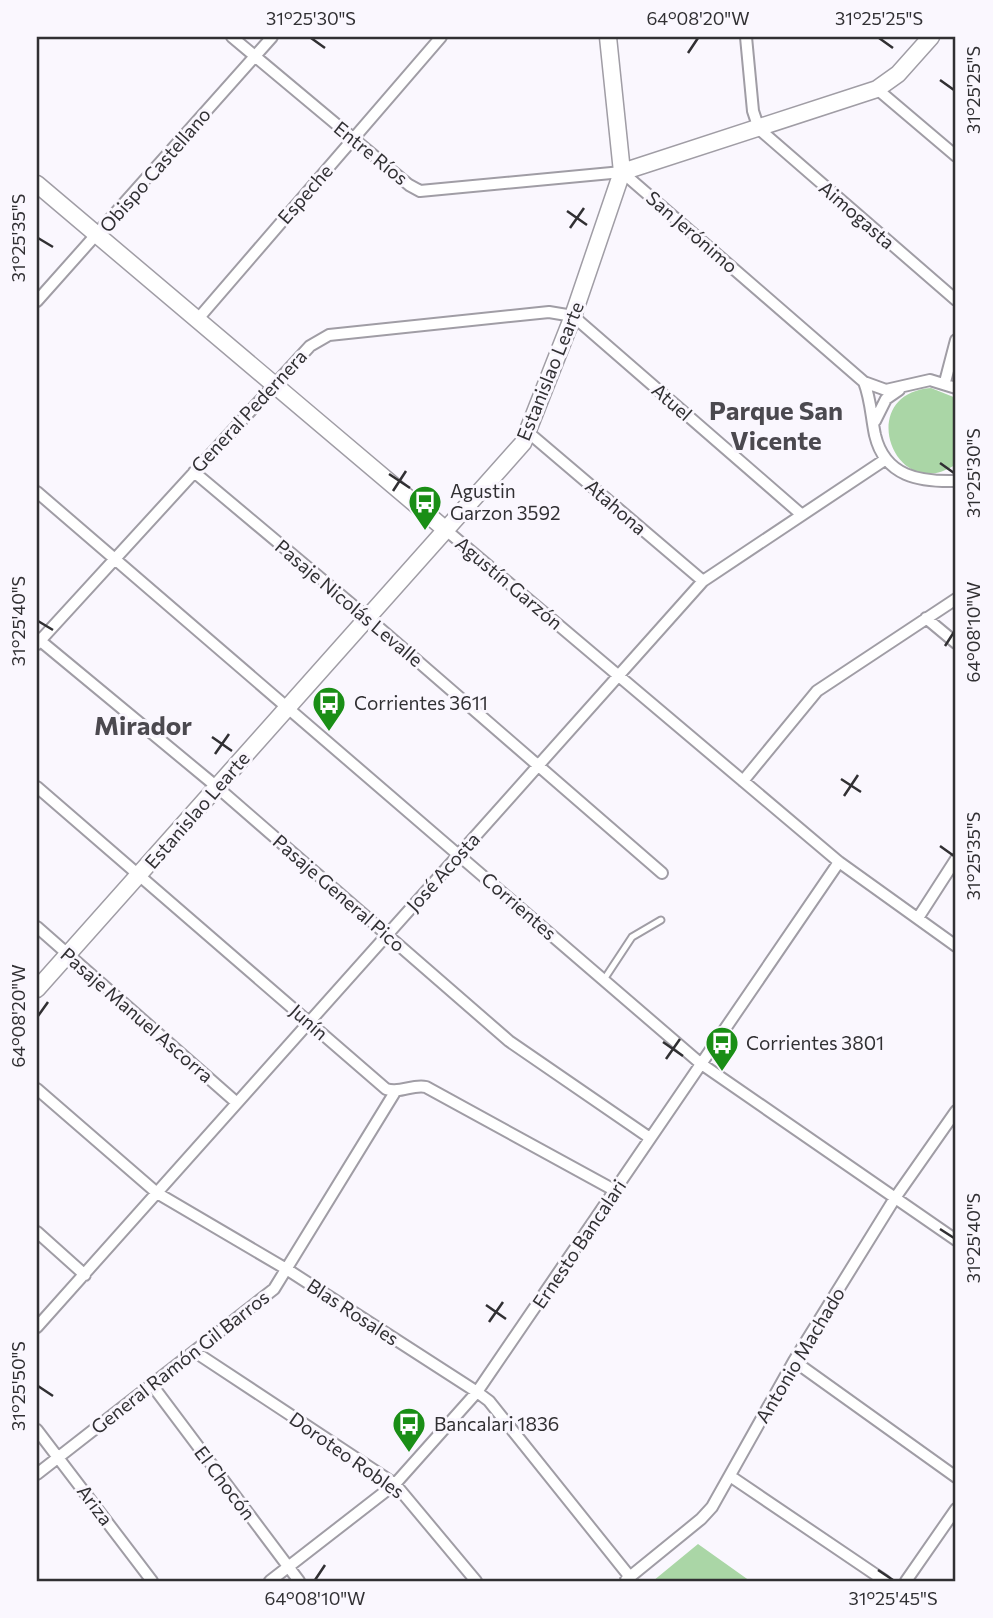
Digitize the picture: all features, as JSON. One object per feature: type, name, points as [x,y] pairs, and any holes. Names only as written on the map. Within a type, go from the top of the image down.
[{"type":"main road","points":[[608,37],[622,172],[877,89],[898,74],[931,37]]},
{"type":"main road","name":"Estanislao Learte","points":[[37,989],[446,530],[529,433],[573,316],[622,172]]},
{"type":"main road","name":"Agustín Garzón","points":[[37,184],[446,530]]},
{"type":"street","name":"Entre Ríos","points":[[232,37],[419,191],[622,172]]},
{"type":"street","name":"Obispo Castellano","points":[[37,301],[272,37]]},
{"type":"street","name":"Espeche","points":[[197,320],[441,37]]},
{"type":"street","points":[[746,37],[753,111],[759,129]]},
{"type":"street","points":[[877,89],[956,156]]},
{"type":"street","name":"Aimogasta","points":[[759,129],[956,300]]},
{"type":"street","name":"San Jerónimo","points":[[622,172],[864,382]]},
{"type":"street","name":"General Pedernera","points":[[38,641],[310,346],[329,335],[549,312],[573,316]]},
{"type":"street","name":"Atuel","points":[[573,316],[802,515]]},
{"type":"street","points":[[945,382],[956,340]]},
{"type":"street","points":[[864,382],[886,390],[930,380],[945,382],[956,388]]},
{"type":"street","points":[[864,382],[872,404],[874,426],[886,458],[909,478],[953,479]]},
{"type":"street","points":[[874,426],[886,399],[907,384]]},
{"type":"street","name":"Atahona","points":[[529,433],[703,581]]},
{"type":"street","name":"José Acosta","points":[[37,1326],[620,677],[703,581],[886,458]]},
{"type":"street","name":"Pasaje Nicolás Levalle","points":[[194,472],[368,618],[662,873]]},
{"type":"street","name":"Corrientes","points":[[37,492],[699,1063],[956,1240]]},
{"type":"street","name":"Agustín Garzón","points":[[446,530],[839,862],[956,946]]},
{"type":"street","points":[[743,780],[817,691],[956,599]]},
{"type":"street","points":[[926,618],[956,643]]},
{"type":"street","name":"Pasaje General Pico","points":[[38,641],[217,787],[509,1041],[650,1138]]},
{"type":"street","name":"Junín","points":[[37,787],[378,1084],[395,1092]]},
{"type":"street","points":[[918,918],[956,859]]},
{"type":"street","name":"Ernesto Bancalari","points":[[270,1581],[395,1484],[477,1392],[699,1063],[839,862]]},
{"type":"street","name":"Pasaje Manuel Ascorra","points":[[37,927],[237,1103]]},
{"type":"street","points":[[395,1092],[418,1085],[426,1087],[614,1190]]},
{"type":"street","name":"Blas Rosales","points":[[37,1089],[157,1193],[288,1270],[489,1401],[627,1579]]},
{"type":"street","name":"General Ramón Gil Barros","points":[[37,1474],[265,1299],[288,1270],[395,1092]]},
{"type":"street","name":"Antonio Machado","points":[[627,1579],[701,1519],[730,1476],[794,1361],[895,1198],[956,1111]]},
{"type":"street","points":[[37,1232],[85,1275]]},
{"type":"street","name":"Doroteo Robles","points":[[195,1352],[395,1484],[476,1581]]},
{"type":"street","points":[[794,1361],[956,1477]]},
{"type":"street","name":"El Chocón","points":[[152,1385],[299,1581]]},
{"type":"street","name":"Ariza","points":[[37,1430],[152,1581]]},
{"type":"street","points":[[730,1476],[884,1581]]},
{"type":"street","points":[[906,1581],[956,1509]]},
{"type":"lane","points":[[603,981],[632,937],[661,920]]},
{"type":"green space","points":[[931,388],[956,398],[956,464],[934,473],[915,471],[901,460],[891,444],[889,426],[893,408],[907,395]]},
{"type":"green space","points":[[698,1544],[750,1581],[653,1581]]},
{"type":"place","name":"Agustin Garzon 3592","points":[[425,532]]},
{"type":"place","name":"Corrientes 3611","points":[[329,733]]},
{"type":"place","name":"Corrientes 3801","points":[[722,1073]]},
{"type":"place","name":"Bancalari 1836","points":[[409,1454]]},
{"type":"district","name":"Parque San Vicente","points":[[776,426]]},
{"type":"district","name":"Mirador","points":[[143,726]]}]
